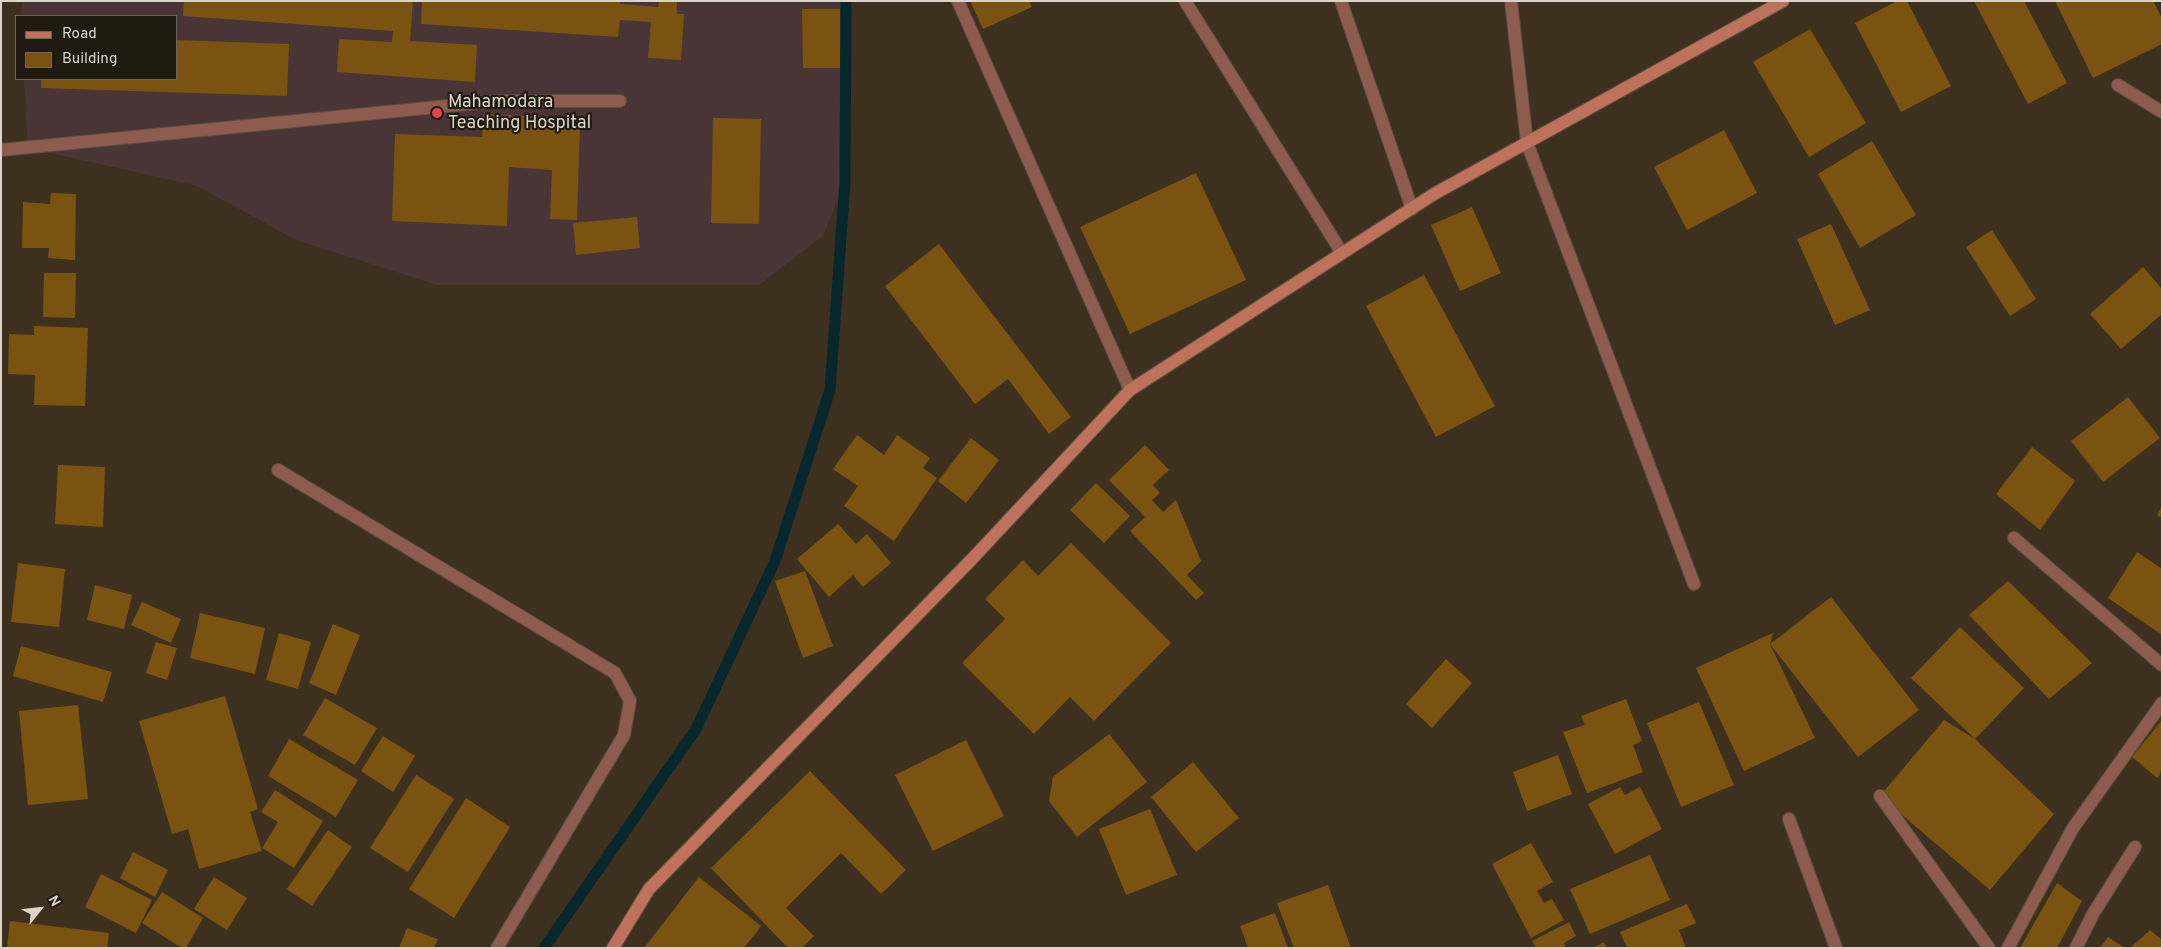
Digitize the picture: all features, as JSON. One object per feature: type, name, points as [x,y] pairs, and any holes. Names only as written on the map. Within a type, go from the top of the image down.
[{"type":"street","points":[[958,1],[1130,390]]},
{"type":"street","points":[[1185,1],[1342,253]]},
{"type":"street","points":[[1341,1],[1412,209]]},
{"type":"street","points":[[1511,1],[1527,143],[1694,584]]},
{"type":"street","points":[[613,948],[649,889],[972,559],[1130,390],[1412,209],[1783,1]]},
{"type":"street","points":[[2118,85],[2162,112]]},
{"type":"street","points":[[1,150],[498,101],[620,100]]},
{"type":"street","points":[[278,470],[614,673],[630,701],[624,735],[497,948]]},
{"type":"street","points":[[2014,538],[2162,665]]},
{"type":"street","points":[[2008,948],[2073,828],[2162,703]]},
{"type":"street","points":[[1880,796],[1988,948]]},
{"type":"street","points":[[1789,819],[1836,948]]},
{"type":"street","points":[[2076,948],[2094,914],[2135,847]]},
{"type":"shaded area","name":"Mahamodara Teaching Hospital","points":[[22,1],[843,1],[849,57],[845,182],[823,236],[759,285],[437,285],[296,240],[197,186],[28,148],[24,80],[178,80],[178,15],[22,15]]},
{"type":"building","points":[[184,1],[413,1],[410,41],[477,45],[475,82],[337,72],[339,39],[392,42],[393,31],[183,16]]},
{"type":"building","points":[[422,1],[620,1],[620,4],[658,7],[659,1],[677,1],[677,14],[684,14],[681,60],[648,58],[651,22],[620,20],[618,37],[421,24]]},
{"type":"building","points":[[970,1],[1029,1],[1032,7],[983,29]]},
{"type":"building","points":[[1897,1],[1907,1],[1951,86],[1901,112],[1855,23]]},
{"type":"building","points":[[1974,1],[2024,1],[2067,83],[2028,104]]},
{"type":"building","points":[[2055,1],[2153,1],[2162,18],[2162,44],[2093,78]]},
{"type":"building","points":[[802,9],[840,9],[840,68],[803,68]]},
{"type":"building","points":[[1810,29],[1866,123],[1809,157],[1753,62]]},
{"type":"building","points":[[178,40],[289,44],[287,96],[41,88],[41,80],[178,80]]},
{"type":"building","points":[[483,114],[571,118],[570,127],[580,127],[577,220],[550,219],[552,170],[509,167],[507,226],[392,221],[395,134],[482,137]]},
{"type":"building","points":[[713,118],[761,119],[759,224],[711,223]]},
{"type":"building","points":[[1724,130],[1757,193],[1687,230],[1654,167]]},
{"type":"building","points":[[1872,141],[1916,215],[1860,248],[1818,174]]},
{"type":"building","points":[[1196,173],[1246,280],[1130,334],[1080,227]]},
{"type":"building","points":[[51,193],[76,194],[75,260],[48,258],[49,248],[22,248],[23,202],[50,204]]},
{"type":"building","points":[[1472,207],[1501,273],[1460,291],[1431,225]]},
{"type":"building","points":[[637,217],[640,248],[576,255],[573,223]]},
{"type":"building","points":[[1831,224],[1870,310],[1835,325],[1797,239]]},
{"type":"building","points":[[1992,230],[2036,299],[2010,316],[1966,247]]},
{"type":"building","points":[[939,244],[1071,417],[1049,434],[1008,379],[975,404],[885,286]]},
{"type":"building","points":[[2143,267],[2162,289],[2162,314],[2121,349],[2090,314]]},
{"type":"building","points":[[44,273],[76,273],[75,318],[43,317]]},
{"type":"building","points":[[1424,275],[1495,406],[1436,437],[1366,306]]},
{"type":"building","points":[[34,326],[88,328],[85,406],[34,405],[35,375],[8,374],[9,334],[34,335]]},
{"type":"building","points":[[2128,397],[2160,438],[2103,482],[2071,441]]},
{"type":"building","points":[[857,435],[884,455],[897,435],[930,458],[923,468],[937,478],[894,541],[844,506],[858,486],[833,469]]},
{"type":"building","points":[[971,438],[999,460],[966,503],[938,481]]},
{"type":"building","points":[[1145,445],[1169,470],[1153,485],[1160,493],[1152,500],[1163,512],[1176,500],[1201,561],[1187,575],[1204,593],[1196,600],[1130,531],[1145,517],[1109,480]]},
{"type":"building","points":[[2032,447],[2075,481],[2040,530],[1996,494]]},
{"type":"building","points":[[58,465],[105,467],[103,527],[55,524]]},
{"type":"building","points":[[1096,483],[1130,516],[1104,543],[1070,510]]},
{"type":"building","points":[[2162,507],[2162,518],[2157,515]]},
{"type":"building","points":[[838,524],[856,544],[867,534],[891,563],[863,587],[853,575],[829,597],[797,559]]},
{"type":"building","points":[[1071,543],[1171,643],[1094,721],[1070,697],[1034,734],[962,663],[1005,619],[985,599],[1023,560],[1038,576]]},
{"type":"building","points":[[2137,552],[2162,569],[2162,635],[2108,598]]},
{"type":"building","points":[[18,563],[65,569],[59,627],[11,622]]},
{"type":"building","points":[[805,571],[833,646],[803,658],[775,581]]},
{"type":"building","points":[[2008,581],[2092,663],[2049,699],[1969,615]]},
{"type":"building","points":[[95,585],[132,595],[124,629],[87,620]]},
{"type":"building","points":[[1831,597],[1919,710],[1858,757],[1770,644]]},
{"type":"building","points":[[142,602],[181,619],[171,643],[131,625]]},
{"type":"building","points":[[200,613],[265,628],[255,674],[190,658]]},
{"type":"building","points":[[333,624],[360,635],[336,695],[309,683]]},
{"type":"building","points":[[1960,627],[2024,688],[1975,739],[1911,678]]},
{"type":"building","points":[[279,633],[311,642],[298,689],[266,680]]},
{"type":"building","points":[[1773,633],[1770,644],[1815,738],[1744,771],[1696,668]]},
{"type":"building","points":[[156,642],[177,648],[167,680],[146,673]]},
{"type":"building","points":[[21,646],[112,672],[103,702],[13,676]]},
{"type":"building","points":[[1446,659],[1472,683],[1432,728],[1406,704]]},
{"type":"building","points":[[225,696],[258,809],[250,812],[262,851],[199,869],[188,829],[172,834],[139,721]]},
{"type":"building","points":[[325,698],[377,728],[355,765],[303,735]]},
{"type":"building","points":[[1626,699],[1642,741],[1633,745],[1643,772],[1587,793],[1563,732],[1585,725],[1581,716]]},
{"type":"building","points":[[1699,702],[1734,785],[1681,807],[1647,723]]},
{"type":"building","points":[[78,705],[88,799],[28,805],[19,711]]},
{"type":"building","points":[[1944,720],[1975,739],[2054,814],[1990,890],[1880,796]]},
{"type":"building","points":[[2162,720],[2162,771],[2157,778],[2132,757]]},
{"type":"building","points":[[1109,734],[1147,782],[1077,837],[1049,801],[1053,777]]},
{"type":"building","points":[[383,736],[415,756],[393,792],[361,771]]},
{"type":"building","points":[[289,739],[358,780],[336,817],[268,776]]},
{"type":"building","points":[[966,740],[1004,816],[933,851],[895,775]]},
{"type":"building","points":[[1558,755],[1572,794],[1527,811],[1513,772]]},
{"type":"building","points":[[1193,762],[1239,818],[1196,852],[1151,797]]},
{"type":"building","points":[[810,771],[906,870],[881,894],[841,853],[786,908],[814,936],[802,948],[788,948],[711,868]]},
{"type":"building","points":[[416,775],[454,799],[408,872],[370,848]]},
{"type":"building","points":[[1620,787],[1625,795],[1640,787],[1662,829],[1615,854],[1588,804]]},
{"type":"building","points":[[275,790],[323,821],[294,868],[262,848],[278,822],[261,812]]},
{"type":"building","points":[[466,798],[510,827],[454,918],[409,889]]},
{"type":"building","points":[[1150,809],[1177,875],[1126,895],[1099,829]]},
{"type":"building","points":[[328,830],[352,847],[312,906],[287,889]]},
{"type":"building","points":[[1531,843],[1553,882],[1537,891],[1544,903],[1552,899],[1564,920],[1531,938],[1492,864]]},
{"type":"building","points":[[133,852],[168,870],[155,897],[120,878]]},
{"type":"building","points":[[1650,855],[1670,900],[1590,934],[1570,889]]},
{"type":"building","points":[[101,874],[152,900],[136,933],[85,907]]},
{"type":"building","points":[[214,877],[247,898],[227,930],[194,909]]},
{"type":"building","points":[[699,877],[761,926],[744,948],[644,948]]},
{"type":"building","points":[[2057,883],[2082,901],[2057,948],[2020,948]]},
{"type":"building","points":[[1328,885],[1351,948],[1294,948],[1277,903]]},
{"type":"building","points":[[162,892],[203,918],[186,948],[182,948],[142,923]]},
{"type":"building","points":[[1687,904],[1696,923],[1679,930],[1686,948],[1627,948],[1620,932]]},
{"type":"building","points":[[1275,913],[1288,948],[1248,948],[1240,926]]},
{"type":"building","points":[[10,921],[109,933],[107,948],[7,948]]},
{"type":"building","points":[[1569,922],[1576,936],[1564,943],[1566,948],[1536,948],[1532,941]]},
{"type":"building","points":[[407,928],[438,939],[434,948],[399,948]]},
{"type":"building","points":[[2150,930],[2162,940],[2162,948],[2130,948]]},
{"type":"building","points":[[2108,937],[2125,948],[2100,948]]},
{"type":"building","points":[[1604,942],[1607,948],[1593,948]]},
{"type":"waterway","points":[[544,948],[696,729],[775,561],[830,390],[845,182],[846,1]]},
{"type":"place","name":"Mahamodara Teaching Hospital","points":[[437,113]]}]
